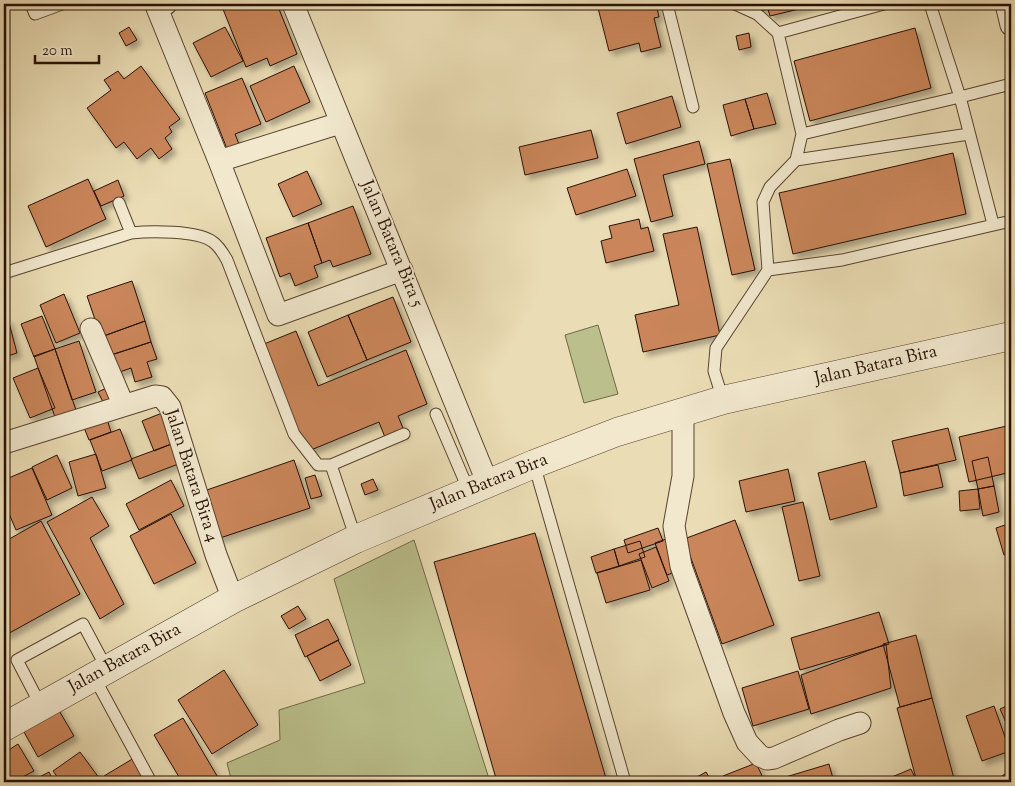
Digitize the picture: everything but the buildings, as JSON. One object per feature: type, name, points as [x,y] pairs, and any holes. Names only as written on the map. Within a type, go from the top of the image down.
[{"type":"street","name":"Jalan Batara Bira 5","points":[[293,4],[340,123],[402,270],[479,487]]},
{"type":"street","points":[[1006,4],[1011,25]]},
{"type":"street","points":[[160,5],[278,315],[402,270]]},
{"type":"street","points":[[220,161],[340,123]]},
{"type":"street","points":[[91,329],[123,404]]},
{"type":"street","name":"Jalan Batara Bira","points":[[4,727],[233,599],[356,539],[534,464],[617,432],[723,400],[1011,336]]},
{"type":"street","name":"Jalan Batara Bira 4","points":[[4,443],[123,404],[158,396],[170,407],[216,555],[233,599]]},
{"type":"street","points":[[683,412],[683,476],[674,526],[675,539],[691,594],[734,713],[747,742],[760,756],[774,758],[860,723]]},
{"type":"lane","points":[[31,4],[35,14],[62,4]]},
{"type":"lane","points":[[667,4],[693,107]]},
{"type":"lane","points":[[723,400],[714,370],[716,348],[768,270],[763,202],[770,187],[796,160],[802,134],[778,33],[757,14],[735,4]]},
{"type":"lane","points":[[778,33],[884,4]]},
{"type":"lane","points":[[930,4],[960,97],[993,224]]},
{"type":"lane","points":[[802,134],[1011,84]]},
{"type":"lane","points":[[796,160],[969,134]]},
{"type":"lane","points":[[119,202],[130,233]]},
{"type":"lane","points":[[768,270],[842,260],[1011,221]]},
{"type":"lane","points":[[4,273],[130,233],[197,235],[211,240],[220,248],[230,267],[294,434],[318,465],[332,465],[404,434]]},
{"type":"lane","points":[[436,414],[479,487]]},
{"type":"lane","points":[[534,464],[625,782]]},
{"type":"lane","points":[[332,465],[356,539]]},
{"type":"lane","points":[[41,706],[17,660],[83,624],[100,673],[151,782]]},
{"type":"green space","points":[[598,325],[618,394],[584,403],[565,335]]},
{"type":"green space","points":[[414,540],[490,782],[232,782],[227,763],[280,740],[279,710],[365,683],[334,579]]}]
